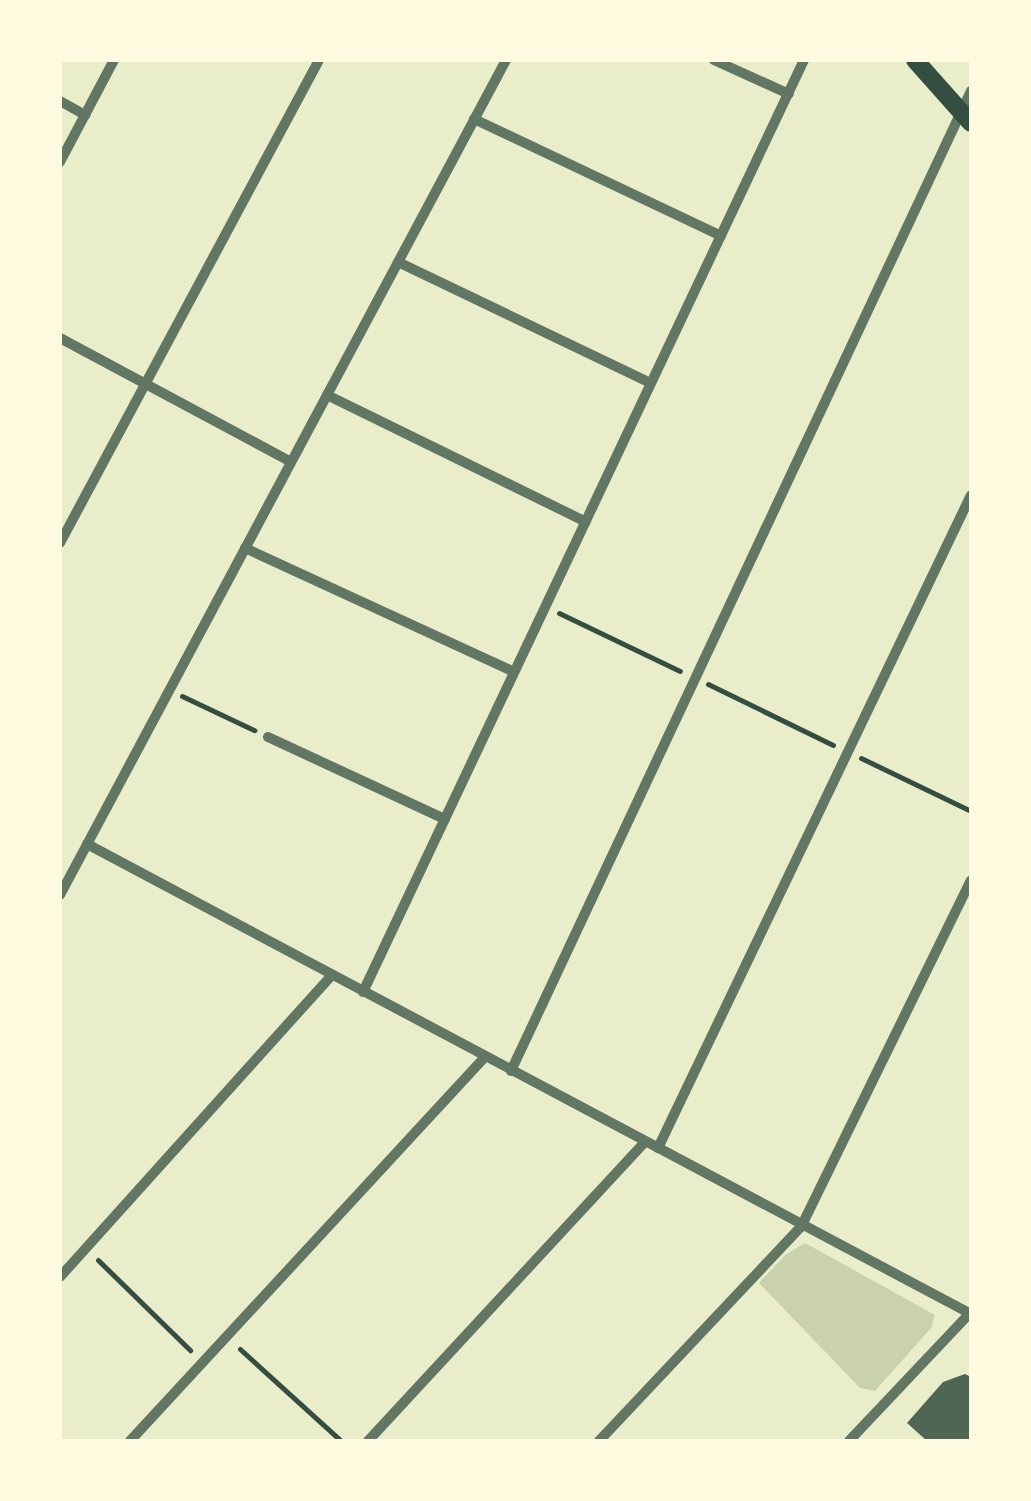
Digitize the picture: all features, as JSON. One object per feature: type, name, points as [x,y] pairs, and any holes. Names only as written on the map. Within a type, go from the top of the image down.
[{"type":"main road","points":[[915,60],[966,117]]},
{"type":"street","points":[[60,162],[114,60]]},
{"type":"street","points":[[60,543],[319,60]]},
{"type":"street","points":[[60,894],[506,60]]},
{"type":"street","points":[[714,60],[788,94]]},
{"type":"street","points":[[363,992],[804,60]]},
{"type":"street","points":[[510,1071],[966,117],[971,92]]},
{"type":"street","points":[[60,101],[85,114]]},
{"type":"street","points":[[474,120],[721,236]]},
{"type":"street","points":[[398,262],[652,383]]},
{"type":"street","points":[[60,338],[292,462]]},
{"type":"street","points":[[326,396],[586,522]]},
{"type":"street","points":[[658,1148],[971,495]]},
{"type":"street","points":[[245,548],[514,672]]},
{"type":"street","points":[[268,737],[445,818]]},
{"type":"street","points":[[87,844],[801,1227],[971,1313],[849,1441]]},
{"type":"street","points":[[599,1441],[801,1227],[971,880]]},
{"type":"street","points":[[60,1277],[332,975]]},
{"type":"street","points":[[130,1441],[485,1057]]},
{"type":"street","points":[[368,1441],[645,1142]]},
{"type":"path","points":[[546,606],[971,811]]},
{"type":"path","points":[[170,691],[268,737]]},
{"type":"path","points":[[86,1248],[203,1363]]},
{"type":"path","points":[[227,1337],[341,1441]]},
{"type":"green space","points":[[805,1243],[935,1315],[931,1328],[875,1391],[860,1388],[759,1283],[785,1255]]},
{"type":"building","points":[[965,1374],[971,1377],[971,1441],[927,1441],[907,1423],[943,1382]]}]
